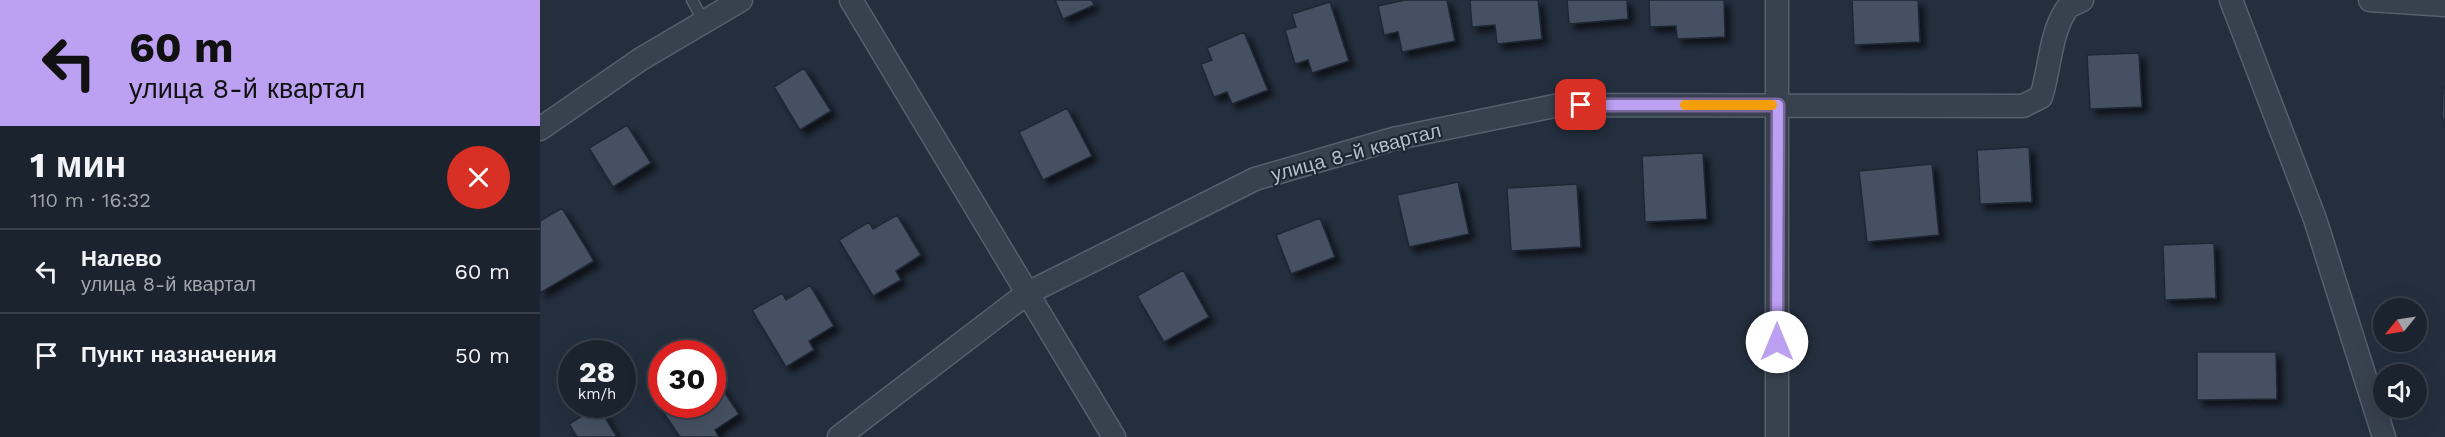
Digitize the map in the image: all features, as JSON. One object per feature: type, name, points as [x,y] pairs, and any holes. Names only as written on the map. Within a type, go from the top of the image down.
[{"type":"street","points":[[540,129],[641,59],[741,0]]},
{"type":"street","points":[[850,0],[1114,437]]},
{"type":"street","points":[[1777,0],[1777,437]]},
{"type":"street","name":"улица 8-й квартал","points":[[839,437],[1026,294],[1256,179],[1393,139],[1559,105],[2023,105],[2041,97],[2048,75],[2054,41],[2067,8],[2082,0]]},
{"type":"street","points":[[2231,0],[2315,219],[2384,437]]},
{"type":"street","points":[[2370,0],[2445,5]]},
{"type":"lane","points":[[692,0],[704,22]]},
{"type":"building","points":[[1055,0],[1092,0],[1094,5],[1063,19]]},
{"type":"building","points":[[1405,0],[1447,0],[1455,41],[1402,52],[1398,32],[1384,35],[1378,6]]},
{"type":"building","points":[[1470,0],[1538,0],[1542,39],[1497,44],[1495,25],[1472,27]]},
{"type":"building","points":[[1567,0],[1627,0],[1628,19],[1569,24]]},
{"type":"building","points":[[1649,0],[1724,0],[1725,37],[1677,39],[1676,26],[1650,27]]},
{"type":"building","points":[[1852,0],[1918,0],[1920,42],[1854,45]]},
{"type":"building","points":[[1330,2],[1349,61],[1312,73],[1308,60],[1295,64],[1285,30],[1296,27],[1292,14]]},
{"type":"building","points":[[1244,32],[1268,90],[1232,104],[1227,92],[1214,97],[1201,64],[1212,60],[1207,48]]},
{"type":"building","points":[[2139,53],[2142,107],[2090,109],[2087,55]]},
{"type":"building","points":[[804,68],[831,111],[800,130],[774,87]]},
{"type":"building","points":[[2443,88],[2445,88],[2445,119],[2442,119]]},
{"type":"building","points":[[1067,108],[1092,156],[1043,180],[1019,132]]},
{"type":"building","points":[[627,125],[651,163],[613,187],[589,148]]},
{"type":"building","points":[[2029,147],[2032,202],[1980,204],[1977,150]]},
{"type":"building","points":[[1703,153],[1707,219],[1645,222],[1642,156]]},
{"type":"building","points":[[1932,164],[1939,235],[1867,242],[1859,171]]},
{"type":"building","points":[[1458,182],[1469,234],[1409,247],[1397,195]]},
{"type":"building","points":[[1577,184],[1581,247],[1511,251],[1507,188]]},
{"type":"building","points":[[562,208],[594,261],[540,293],[540,221]]},
{"type":"building","points":[[897,215],[921,255],[896,271],[901,280],[873,296],[839,240],[869,222],[873,229]]},
{"type":"building","points":[[1320,218],[1335,257],[1291,274],[1276,235]]},
{"type":"building","points":[[2214,243],[2216,298],[2165,300],[2163,245]]},
{"type":"building","points":[[1183,270],[1209,317],[1164,342],[1137,296]]},
{"type":"building","points":[[810,285],[834,326],[809,341],[814,350],[786,367],[752,310],[782,293],[786,300]]},
{"type":"building","points":[[2197,352],[2276,352],[2277,399],[2197,400]]},
{"type":"building","points":[[726,394],[739,414],[715,430],[719,437],[680,437],[667,418],[726,418]]},
{"type":"building","points":[[579,418],[605,418],[617,437],[577,437],[569,424]]},
{"type":"slow traffic","points":[[1685,105],[1772,105]]},
{"type":"route","points":[[1581,105],[1778,105],[1777,342]]}]
